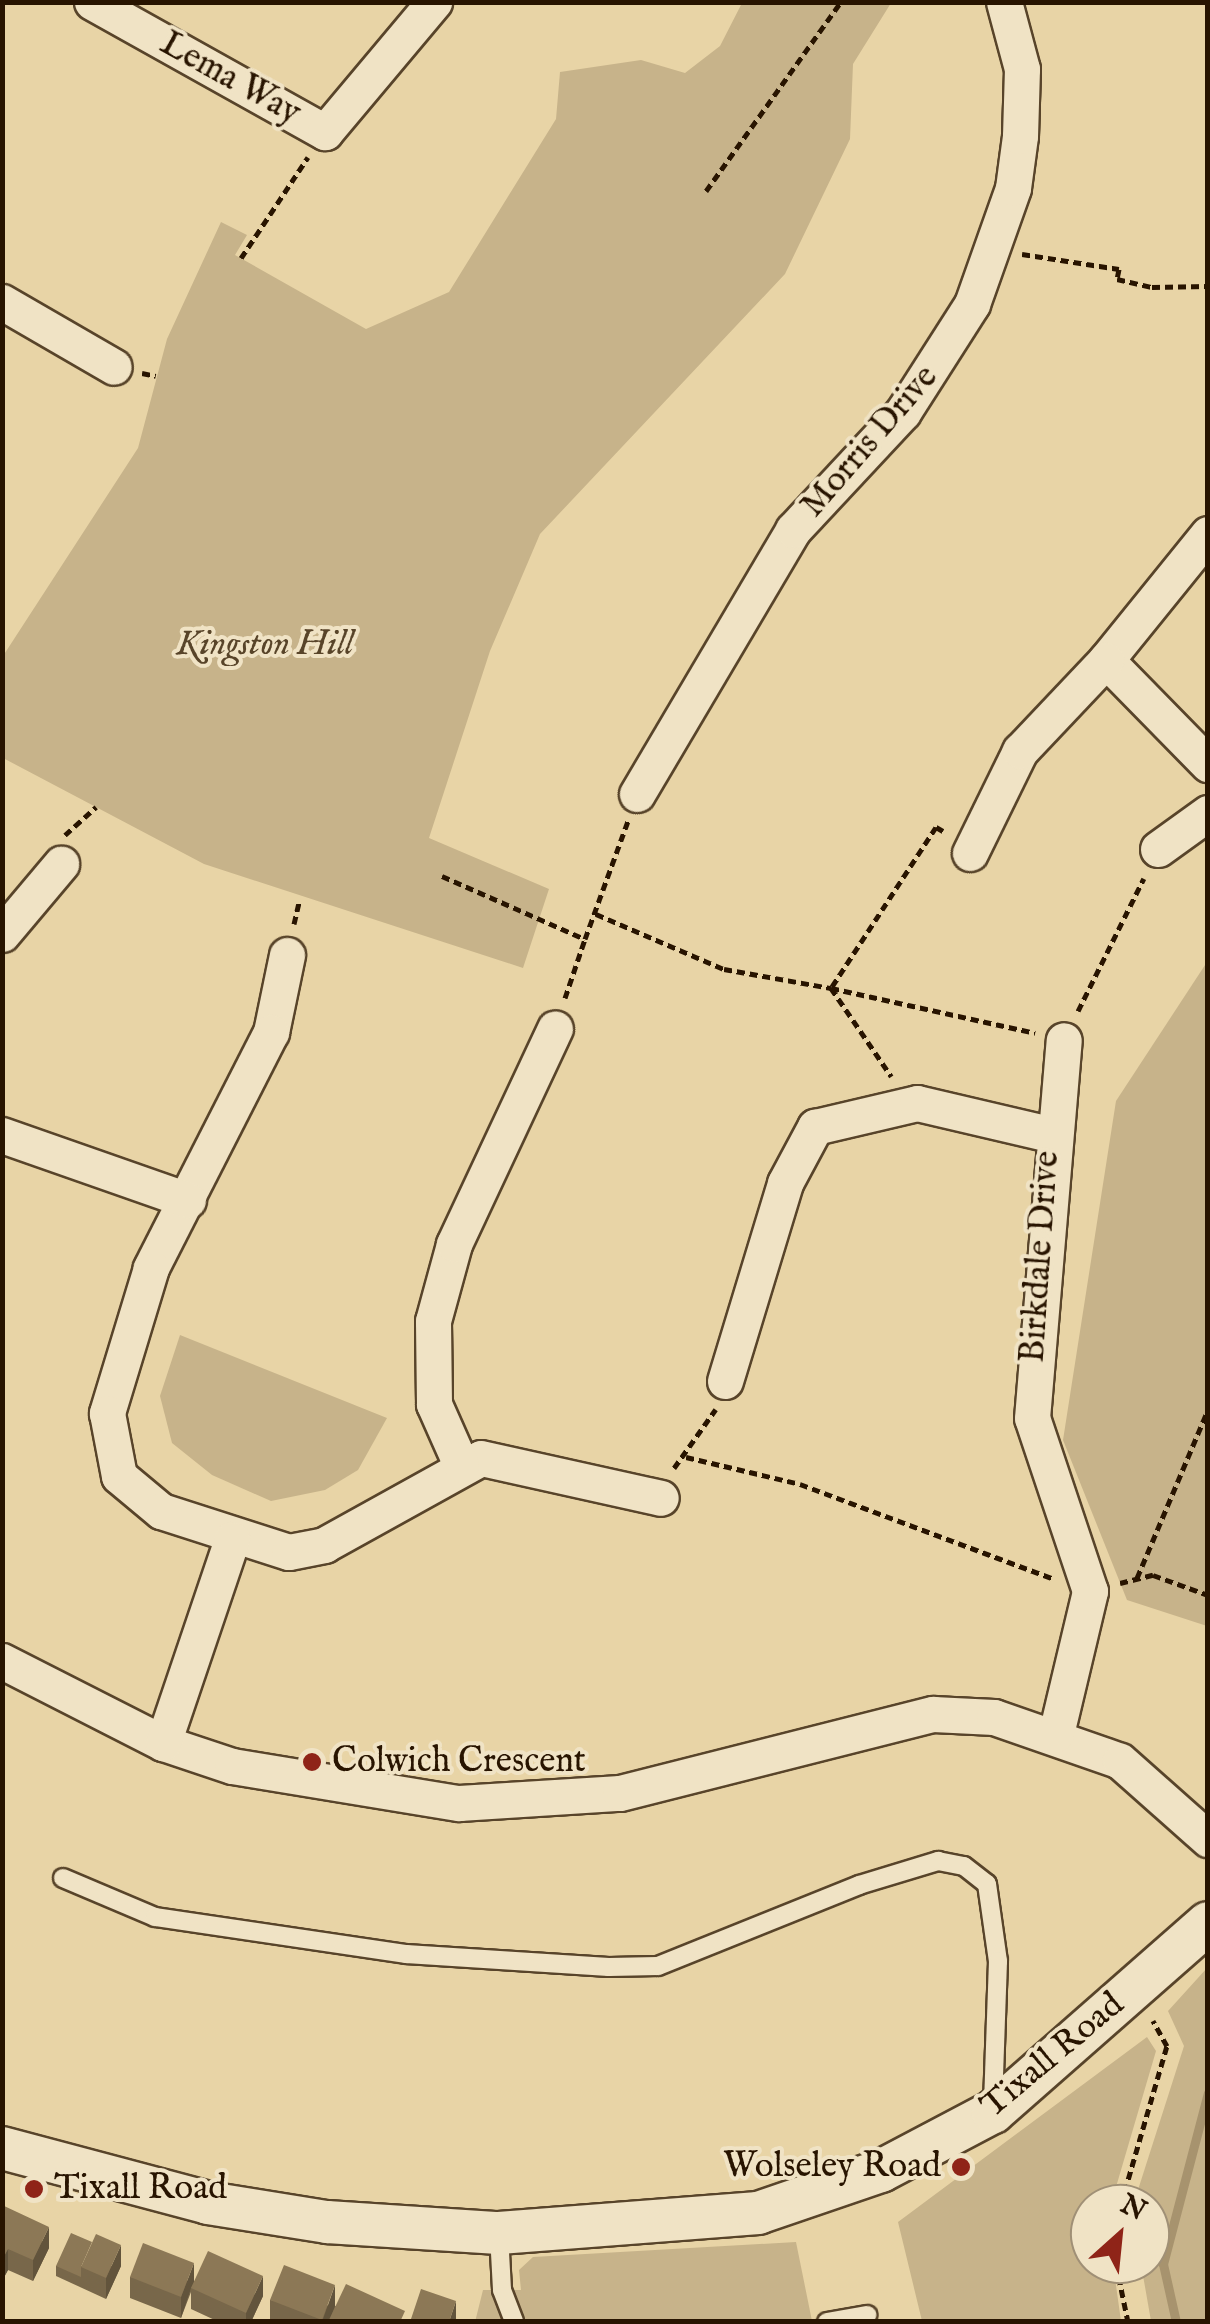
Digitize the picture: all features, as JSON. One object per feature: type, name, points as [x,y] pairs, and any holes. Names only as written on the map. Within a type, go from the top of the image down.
[{"type":"street","name":"Lema Way","points":[[92,2],[325,132],[434,2]]},
{"type":"street","name":"Morris Drive","points":[[638,794],[793,530],[903,412],[972,304],[1012,188],[1020,136],[1022,69],[1004,2]]},
{"type":"street","points":[[2,302],[114,367]]},
{"type":"street","points":[[961,848],[1020,751],[1106,660],[1208,534]]},
{"type":"street","points":[[1106,660],[1208,764]]},
{"type":"street","points":[[1158,849],[1208,813]]},
{"type":"street","points":[[2,934],[60,864]]},
{"type":"street","points":[[287,955],[272,1032],[151,1268],[107,1437],[136,1495],[232,1539],[289,1552],[324,1544],[461,1465],[508,1458],[660,1498]]},
{"type":"street","points":[[461,1465],[434,1404],[442,1280],[554,1028]]},
{"type":"street","name":"Birkdale Drive","points":[[1064,1040],[1049,1134],[1032,1418],[1090,1591]]},
{"type":"street","points":[[725,1381],[802,1140],[838,1119],[917,1104],[1049,1134]]},
{"type":"street","points":[[2,1135],[188,1200]]},
{"type":"street","points":[[163,1743],[232,1539]]},
{"type":"street","points":[[1056,1734],[1090,1591]]},
{"type":"street","points":[[2,1662],[163,1743],[318,1785],[458,1803],[541,1802],[714,1776],[933,1714],[994,1717],[1056,1734],[1120,1762],[1208,1839]]},
{"type":"street","name":"Tixall Road","points":[[2,2148],[208,2203],[327,2222],[498,2233],[758,2214],[882,2170],[993,2112],[1208,1923]]},
{"type":"lane","points":[[63,1878],[155,1918],[406,1954],[608,1967],[658,1966],[858,1885],[938,1861],[964,1866],[987,1884],[998,1960],[993,2112]]},
{"type":"lane","points":[[498,2233],[502,2290],[514,2322]]},
{"type":"lane","points":[[827,2322],[867,2316]]},
{"type":"path","points":[[706,191],[841,2]]},
{"type":"path","points":[[240,258],[325,132]]},
{"type":"path","points":[[1050,260],[1119,269],[1117,279],[1152,287],[1208,286]]},
{"type":"path","points":[[554,1028],[638,794]]},
{"type":"path","points":[[831,988],[936,827],[961,848]]},
{"type":"path","points":[[596,914],[724,968],[1064,1040],[1158,849]]},
{"type":"path","points":[[442,876],[585,940]]},
{"type":"path","points":[[831,988],[868,1052],[917,1104]]},
{"type":"path","points":[[660,1498],[686,1456],[711,1427],[725,1381]]},
{"type":"path","points":[[1136,1579],[1208,1410]]},
{"type":"path","points":[[686,1456],[800,1484],[1090,1591],[1136,1579],[1208,1595]]},
{"type":"path","points":[[1128,2184],[1167,2046],[1135,1987]]},
{"type":"path","points":[[1120,2284],[1128,2322]]},
{"type":"green space","name":"Kingston Hill","points":[[742,3],[891,3],[853,64],[850,139],[785,274],[540,534],[490,651],[429,838],[549,889],[523,968],[204,864],[3,758],[3,656],[138,448],[167,339],[221,222],[247,235],[235,255],[366,329],[449,292],[556,119],[560,72],[641,60],[685,73],[720,46]]},
{"type":"green space","points":[[1207,962],[1207,1626],[1127,1600],[1063,1440],[1116,1101]]},
{"type":"green space","points":[[180,1335],[387,1418],[358,1470],[325,1490],[271,1501],[212,1475],[172,1443],[160,1396]]},
{"type":"green space","points":[[1207,1968],[1207,2321],[1151,2321],[1145,2284],[1170,2284],[1170,2184],[1140,2184],[1184,2046],[1168,2011]]},
{"type":"green space","points":[[1147,2037],[1156,2051],[1117,2184],[1070,2184],[1070,2284],[1116,2284],[1121,2321],[922,2321],[898,2222]]},
{"type":"green space","points":[[796,2242],[812,2321],[475,2322],[483,2290],[521,2290],[519,2270],[533,2257]]},
{"type":"building","points":[[2,2205],[49,2227],[33,2260],[8,2249],[2,2260]]},
{"type":"building","points":[[71,2233],[92,2242],[81,2277],[56,2266]]},
{"type":"building","points":[[96,2234],[121,2245],[106,2278],[81,2267]]},
{"type":"building","points":[[143,2243],[194,2263],[181,2297],[130,2277]]},
{"type":"building","points":[[208,2251],[263,2276],[246,2313],[191,2288]]},
{"type":"building","points":[[284,2265],[335,2285],[322,2320],[270,2300]]},
{"type":"building","points":[[346,2284],[405,2311],[400,2322],[328,2322]]},
{"type":"building","points":[[421,2289],[456,2301],[449,2322],[410,2322]]},
{"type":"waterway","points":[[1176,2322],[1163,2264],[1208,2093]]},
{"type":"place","name":"Colwich Crescent","points":[[312,1762]]},
{"type":"place","name":"Wolseley Road","points":[[961,2167]]},
{"type":"place","name":"Tixall Road","points":[[34,2189]]}]
